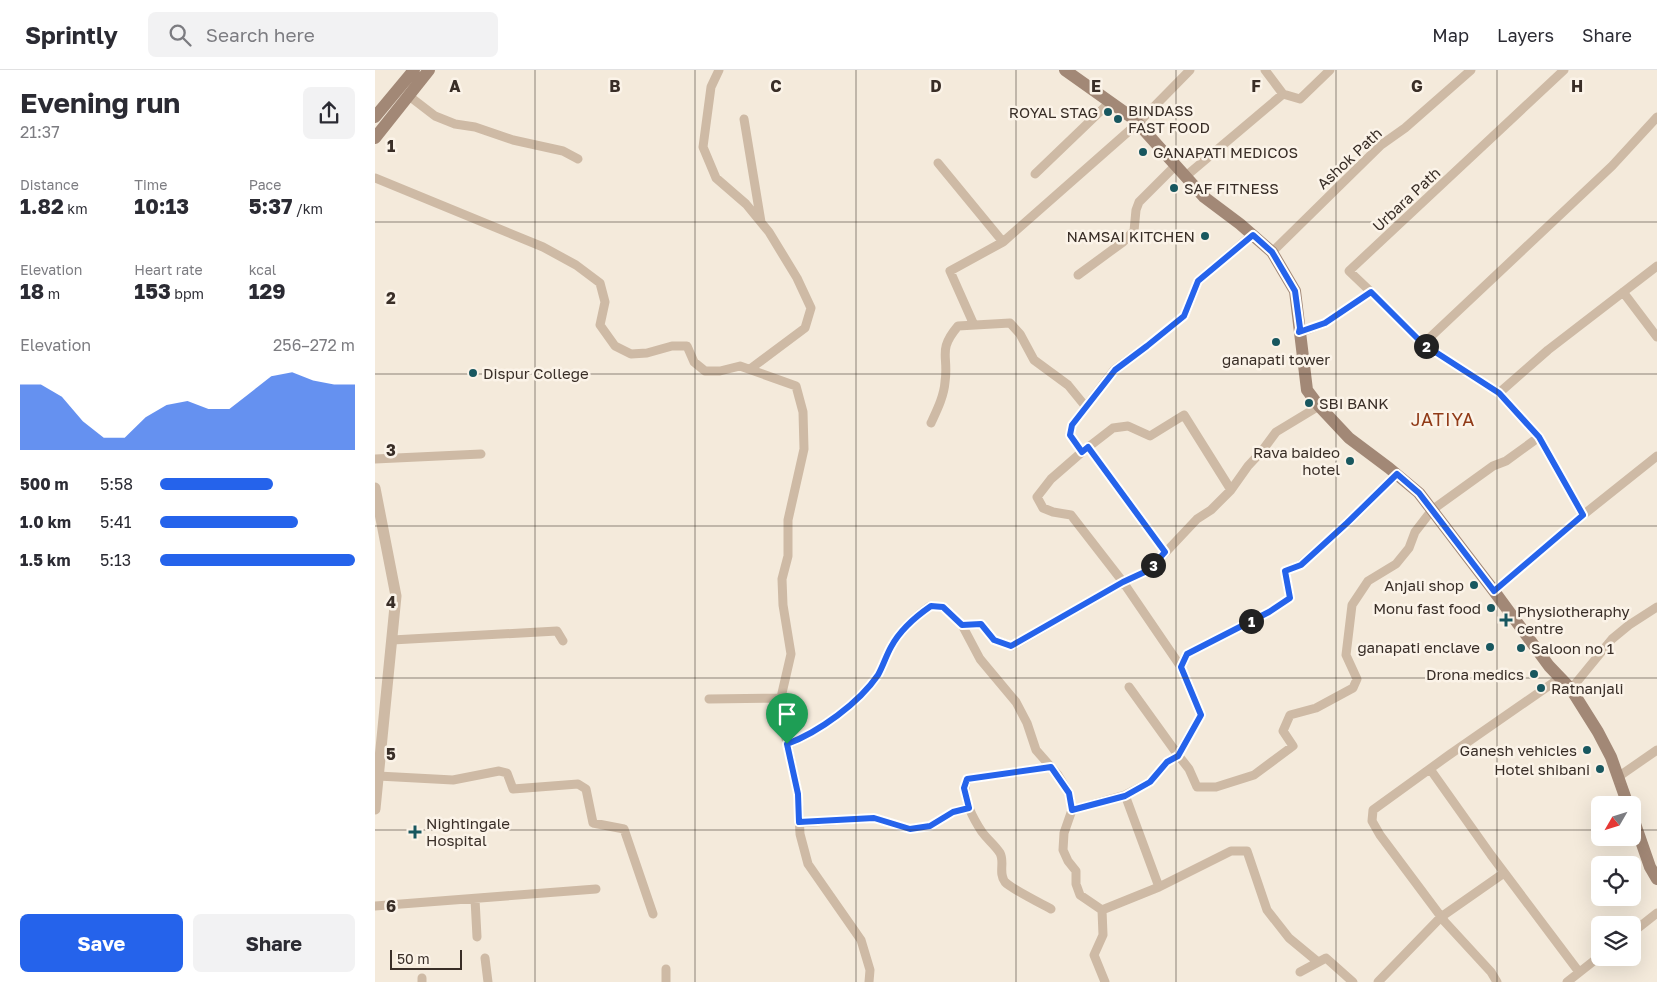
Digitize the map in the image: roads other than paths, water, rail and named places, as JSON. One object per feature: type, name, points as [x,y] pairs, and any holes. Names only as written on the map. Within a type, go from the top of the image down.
[{"type":"main road","points":[[375,117],[414,70]]},
{"type":"main road","points":[[375,138],[429,70]]},
{"type":"main road","points":[[1065,70],[1111,102],[1138,124],[1204,197],[1272,252],[1295,291],[1307,390],[1319,406],[1349,438],[1419,493],[1549,666],[1571,689],[1599,732],[1611,757],[1625,796]]},
{"type":"main road","points":[[1641,841],[1657,879]]},
{"type":"street","points":[[719,70],[711,87],[703,147],[716,178],[746,204],[769,232],[797,278],[811,308],[805,328],[750,369]]},
{"type":"street","points":[[974,325],[950,271],[1003,242],[1138,124],[1190,70]]},
{"type":"street","points":[[1265,70],[1283,94],[1300,99],[1331,70]]},
{"type":"street","name":"Ashok Path","points":[[1272,252],[1381,145],[1405,128],[1471,70]]},
{"type":"street","name":"Urbara Path","points":[[1371,292],[1349,271],[1564,70]]},
{"type":"street","points":[[1185,176],[1283,94]]},
{"type":"street","points":[[409,96],[435,116],[455,124],[475,126],[513,140],[563,151],[578,159]]},
{"type":"street","points":[[1035,174],[1111,102]]},
{"type":"street","points":[[1423,344],[1612,166],[1657,117]]},
{"type":"street","points":[[744,119],[761,223]]},
{"type":"street","points":[[938,162],[1003,242]]},
{"type":"street","points":[[1079,275],[1123,242],[1134,231],[1136,210],[1139,202],[1176,166]]},
{"type":"street","points":[[375,178],[543,247],[576,265],[600,283],[605,302],[600,325],[615,346],[631,354],[647,353],[672,346],[687,346],[694,362],[705,371],[720,371],[740,366],[796,386],[803,412],[804,450],[788,520],[788,556],[782,579],[783,605],[791,654],[779,706],[798,794],[800,834],[808,864],[861,940],[874,982]]},
{"type":"street","points":[[1165,552],[1085,450],[1070,435],[1072,425],[1115,370],[1184,316],[1198,281],[1253,235]]},
{"type":"street","points":[[1499,393],[1548,350],[1657,266]]},
{"type":"street","points":[[1299,332],[1325,323],[1371,292],[1423,344],[1499,393],[1539,437],[1583,515]]},
{"type":"street","points":[[1623,292],[1656,335]]},
{"type":"street","points":[[931,423],[940,403],[946,381],[944,352],[949,337],[958,326],[1010,323],[1020,334],[1033,360],[1068,385],[1086,407]]},
{"type":"street","points":[[962,625],[981,624],[994,640],[1011,646],[1123,582],[1149,570],[1197,518],[1211,510],[1231,490],[1276,432],[1319,406]]},
{"type":"street","points":[[1072,810],[1125,796],[1150,782],[1167,762],[1178,756],[1201,715],[1181,667],[1123,582],[1071,515],[1043,508],[1037,497],[1051,480],[1113,428],[1128,426],[1150,436],[1184,415],[1231,490]]},
{"type":"street","points":[[1129,687],[1189,769],[1197,787],[1216,787],[1254,775],[1293,746],[1283,731],[1290,715],[1316,708],[1353,688],[1357,679],[1345,655],[1352,605],[1369,581],[1396,564],[1409,548],[1415,532],[1432,510],[1493,466],[1506,461],[1539,437]]},
{"type":"street","points":[[375,459],[481,454]]},
{"type":"street","points":[[1494,591],[1583,515],[1657,456]]},
{"type":"street","points":[[1181,667],[1187,654],[1269,612],[1290,598],[1285,571],[1301,565],[1397,474]]},
{"type":"street","points":[[375,488],[397,596],[375,809]]},
{"type":"street","points":[[787,744],[804,737],[828,722],[854,700],[877,675],[892,645],[912,620],[931,606],[943,607],[962,625],[980,659],[1016,702],[1027,723],[1036,750],[1051,767],[1069,793],[1072,810],[1063,833],[1063,850],[1068,861],[1076,871],[1076,884],[1080,895],[1102,910]]},
{"type":"street","points":[[1571,689],[1612,639],[1657,607]]},
{"type":"street","points":[[392,640],[557,631],[563,641]]},
{"type":"street","points":[[1497,982],[1491,972],[1441,917],[1379,835],[1371,822],[1373,810],[1560,678]]},
{"type":"street","points":[[709,699],[781,698]]},
{"type":"street","points":[[1618,777],[1657,750]]},
{"type":"street","points":[[1051,767],[967,779],[964,788],[969,808],[982,833],[1000,853],[1003,862],[1001,874],[1005,883],[1051,909]]},
{"type":"street","points":[[1430,769],[1504,873],[1579,972]]},
{"type":"street","points":[[378,776],[453,780],[499,771],[507,773],[513,789],[578,784],[586,789],[593,823],[624,829],[653,914]]},
{"type":"street","points":[[1125,796],[1159,887]]},
{"type":"street","points":[[799,822],[874,818],[910,829],[930,826],[953,812],[969,808]]},
{"type":"street","points":[[1102,910],[1159,887],[1231,851],[1247,851],[1267,910],[1289,938],[1319,962]]},
{"type":"street","points":[[1378,982],[1441,917],[1504,873]]},
{"type":"street","points":[[375,906],[596,890]]},
{"type":"street","points":[[475,899],[477,937]]},
{"type":"street","points":[[1102,910],[1103,935],[1094,955],[1105,982]]},
{"type":"street","points":[[1641,926],[1657,913]]},
{"type":"street","points":[[485,958],[488,982]]},
{"type":"street","points":[[1300,972],[1326,958],[1353,982]]},
{"type":"street","points":[[1567,982],[1591,963]]},
{"type":"street","points":[[666,969],[666,982]]},
{"type":"street","points":[[869,982],[870,970]]},
{"type":"place","name":"ROYAL STAG","points":[[1108,112]]},
{"type":"place","name":"BINDASS FAST FOOD","points":[[1118,119]]},
{"type":"place","name":"GANAPATI MEDICOS","points":[[1143,152]]},
{"type":"place","name":"SAF FITNESS","points":[[1174,188]]},
{"type":"place","name":"NAMSAI KITCHEN","points":[[1205,236]]},
{"type":"place","name":"ganapati tower","points":[[1276,342]]},
{"type":"place","name":"Dispur College","points":[[473,373]]},
{"type":"place","name":"SBI BANK","points":[[1309,403]]},
{"type":"place","name":"Rava baideo hotel","points":[[1350,461]]},
{"type":"place","name":"Anjali shop","points":[[1474,585]]},
{"type":"place","name":"Monu fast food","points":[[1491,608]]},
{"type":"place","name":"Physiotheraphy centre","points":[[1506,620]]},
{"type":"place","name":"ganapati enclave","points":[[1490,647]]},
{"type":"place","name":"Saloon no 1","points":[[1521,648]]},
{"type":"place","name":"Drona medics","points":[[1534,674]]},
{"type":"place","name":"Ratnanjali","points":[[1541,688]]},
{"type":"place","name":"Ganesh vehicles","points":[[1587,750]]},
{"type":"place","name":"Hotel shibani","points":[[1600,769]]},
{"type":"place","name":"Nightingale Hospital","points":[[415,832]]},
{"type":"district","name":"JATIYA","points":[[1443,419]]}]
